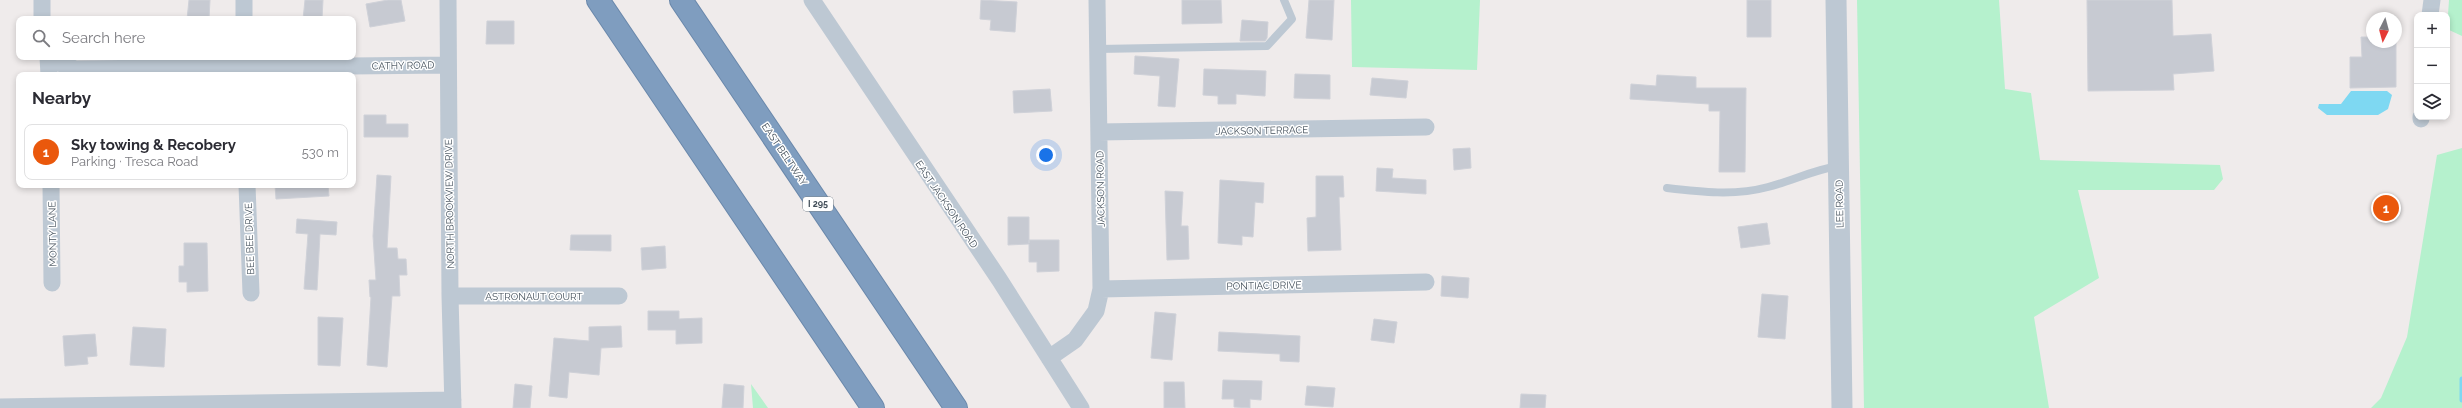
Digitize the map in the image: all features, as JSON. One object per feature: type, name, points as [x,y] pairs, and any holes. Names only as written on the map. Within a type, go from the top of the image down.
[{"type":"highway","points":[[598,0],[873,408]]},
{"type":"highway","name":"EAST BELTWAY","points":[[681,0],[956,408]]},
{"type":"street","points":[[42,0],[42,16]]},
{"type":"street","points":[[244,0],[244,16]]},
{"type":"street","name":"NORTH BROOKVIEW DRIVE","points":[[448,0],[447,65],[453,404]]},
{"type":"street","name":"EAST JACKSON ROAD","points":[[812,0],[1081,408]]},
{"type":"street","name":"JACKSON ROAD","points":[[1049,358],[1075,340],[1096,311],[1101,289],[1097,0]]},
{"type":"street","name":"LEE ROAD","points":[[1836,0],[1842,408]]},
{"type":"street","points":[[2430,12],[2432,0]]},
{"type":"street","name":"CATHY ROAD","points":[[49,64],[75,70],[243,66],[447,65]]},
{"type":"street","name":"JACKSON TERRACE","points":[[1099,132],[1426,127]]},
{"type":"street","name":"MONTY LANE","points":[[51,188],[52,283]]},
{"type":"street","name":"BEE BEE DRIVE","points":[[247,188],[251,293]]},
{"type":"street","name":"PONTIAC DRIVE","points":[[1101,289],[1426,282]]},
{"type":"street","name":"ASTRONAUT COURT","points":[[450,296],[619,296]]},
{"type":"street","points":[[0,407],[453,404]]},
{"type":"lane","points":[[1098,49],[1267,46],[1273,43],[1292,19],[1284,0]]},
{"type":"lane","points":[[1667,188],[1707,193],[1742,192],[1768,187],[1817,170],[1838,166]]},
{"type":"green space","points":[[1351,0],[1480,0],[1477,70],[1352,67]]},
{"type":"green space","points":[[1857,0],[1999,0],[2005,89],[2031,93],[2040,160],[2220,165],[2223,179],[2214,190],[2078,190],[2099,278],[2034,317],[2049,408],[1864,408]]},
{"type":"green space","points":[[2449,0],[2462,0],[2462,36],[2450,30],[2450,12],[2448,12]]},
{"type":"green space","points":[[2462,148],[2462,408],[2371,408],[2381,398],[2407,337],[2437,155]]},
{"type":"green space","points":[[751,384],[768,408],[753,408]]},
{"type":"water","points":[[2351,91],[2387,91],[2392,95],[2388,109],[2378,115],[2327,115],[2318,108],[2319,104],[2341,104]]},
{"type":"building","points":[[189,0],[210,0],[209,16],[187,16]]},
{"type":"building","points":[[305,0],[323,0],[322,16],[303,16]]},
{"type":"building","points":[[388,0],[401,0],[405,21],[370,27],[366,4]]},
{"type":"building","points":[[981,0],[1017,2],[1015,32],[990,30],[991,20],[980,19]]},
{"type":"building","points":[[1182,0],[1221,0],[1222,23],[1182,24]]},
{"type":"building","points":[[1309,0],[1334,0],[1332,40],[1306,38]]},
{"type":"building","points":[[1747,0],[1771,0],[1771,37],[1747,37]]},
{"type":"building","points":[[2087,0],[2172,0],[2173,36],[2211,34],[2214,71],[2173,74],[2174,90],[2088,91]]},
{"type":"building","points":[[1242,20],[1268,22],[1267,38],[1265,41],[1240,41]]},
{"type":"building","points":[[487,21],[514,21],[514,44],[486,44]]},
{"type":"building","points":[[2361,37],[2366,37],[2366,48],[2396,48],[2396,87],[2350,88],[2350,57],[2362,57]]},
{"type":"building","points":[[1135,56],[1179,59],[1175,107],[1158,106],[1160,76],[1134,74]]},
{"type":"building","points":[[1204,69],[1266,71],[1265,96],[1236,94],[1236,104],[1218,104],[1218,96],[1203,95]]},
{"type":"building","points":[[1295,74],[1330,75],[1330,99],[1294,98]]},
{"type":"building","points":[[1657,75],[1696,77],[1696,88],[1746,88],[1745,172],[1719,172],[1720,111],[1709,111],[1709,104],[1630,99],[1631,84],[1656,86]]},
{"type":"building","points":[[1372,78],[1408,81],[1406,98],[1370,95]]},
{"type":"building","points":[[1050,89],[1052,111],[1014,113],[1013,91]]},
{"type":"building","points":[[364,115],[386,115],[386,124],[408,124],[408,137],[364,137]]},
{"type":"building","points":[[1470,148],[1471,168],[1454,170],[1453,149]]},
{"type":"building","points":[[1377,168],[1393,169],[1392,178],[1426,180],[1426,194],[1376,191]]},
{"type":"building","points":[[377,175],[391,176],[387,248],[397,248],[398,259],[406,259],[407,275],[399,275],[400,296],[392,296],[387,367],[367,365],[371,297],[369,280],[376,280],[373,236]]},
{"type":"building","points":[[1316,176],[1343,176],[1344,197],[1339,197],[1341,250],[1308,251],[1307,218],[1316,217]]},
{"type":"building","points":[[1220,180],[1264,183],[1263,203],[1255,202],[1253,237],[1242,236],[1242,245],[1218,243]]},
{"type":"building","points":[[275,188],[328,188],[329,196],[276,199]]},
{"type":"building","points":[[1165,191],[1183,192],[1181,226],[1188,226],[1189,259],[1167,260]]},
{"type":"building","points":[[1008,217],[1029,217],[1029,240],[1059,240],[1059,271],[1037,272],[1037,262],[1029,262],[1029,244],[1008,245]]},
{"type":"building","points":[[297,219],[337,222],[336,235],[320,234],[317,290],[304,289],[308,234],[296,233]]},
{"type":"building","points":[[1767,223],[1770,244],[1741,248],[1738,227]]},
{"type":"building","points":[[571,235],[611,235],[611,251],[570,250]]},
{"type":"building","points":[[184,243],[207,243],[208,291],[187,292],[187,282],[179,282],[179,266],[184,266]]},
{"type":"building","points":[[665,246],[666,268],[642,270],[641,248]]},
{"type":"building","points":[[1442,276],[1469,278],[1468,298],[1441,296]]},
{"type":"building","points":[[1762,294],[1788,296],[1785,339],[1758,337]]},
{"type":"building","points":[[648,311],[679,311],[679,319],[702,318],[702,343],[676,344],[676,330],[648,330]]},
{"type":"building","points":[[1155,312],[1176,314],[1172,360],[1151,358]]},
{"type":"building","points":[[318,317],[343,318],[340,366],[318,365]]},
{"type":"building","points":[[1374,319],[1397,322],[1394,343],[1371,340]]},
{"type":"building","points":[[621,326],[622,347],[601,348],[599,375],[569,372],[567,398],[549,396],[554,338],[589,341],[589,327]]},
{"type":"building","points":[[133,327],[166,329],[164,367],[130,365]]},
{"type":"building","points":[[1219,332],[1300,336],[1299,362],[1280,361],[1280,354],[1218,351]]},
{"type":"building","points":[[95,334],[97,356],[87,357],[88,364],[65,366],[63,336]]},
{"type":"building","points":[[1223,380],[1262,381],[1261,400],[1250,399],[1250,408],[1234,407],[1234,399],[1222,399]]},
{"type":"building","points":[[1164,382],[1184,382],[1185,408],[1164,408]]},
{"type":"building","points":[[515,384],[532,386],[530,408],[513,408]]},
{"type":"building","points":[[724,384],[744,386],[743,408],[722,408]]},
{"type":"building","points":[[1307,386],[1335,388],[1333,407],[1305,405]]},
{"type":"building","points":[[1521,394],[1546,395],[1545,408],[1520,408]]},
{"type":"waterway","points":[[2462,379],[2462,400]]},
{"type":"place","name":"Sky towing & Recobery","points":[[2386,208]]}]
